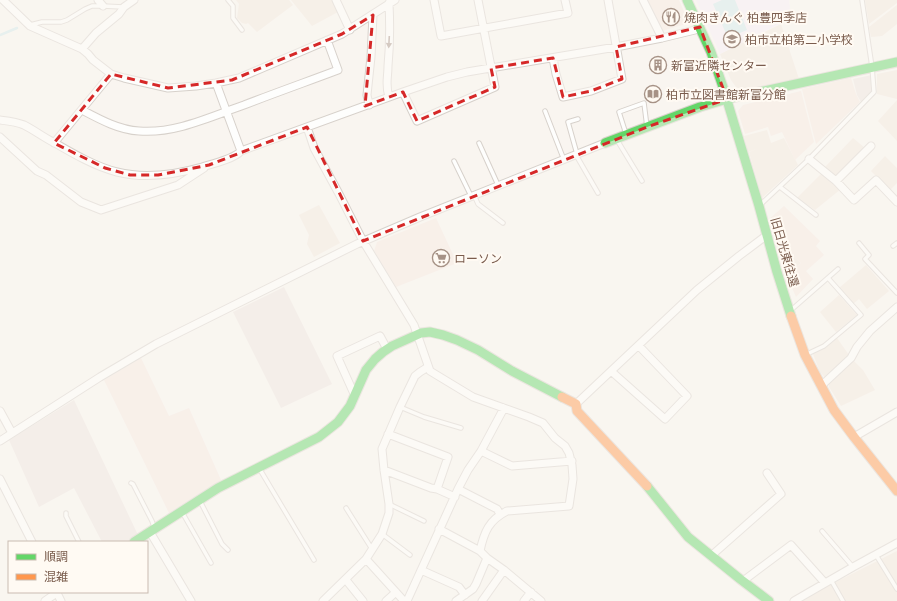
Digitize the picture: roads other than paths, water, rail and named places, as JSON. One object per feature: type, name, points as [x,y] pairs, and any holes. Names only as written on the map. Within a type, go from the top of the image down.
[{"type":"street","points":[[3,0],[30,26],[82,49],[111,74],[168,88],[196,86],[239,78],[342,34],[392,2]]},
{"type":"street","points":[[82,49],[96,33],[119,14],[124,7],[134,0]]},
{"type":"street","points":[[336,0],[350,30]]},
{"type":"street","points":[[434,0],[441,36],[568,13],[565,0]]},
{"type":"street","points":[[404,92],[417,121],[495,87],[478,0]]},
{"type":"street","points":[[553,58],[563,96],[591,91],[622,79],[608,0]]},
{"type":"street","points":[[643,0],[662,38]]},
{"type":"street","name":"旧日光東往還","points":[[687,0],[717,70],[727,99],[777,272],[805,355],[834,410],[897,491]]},
{"type":"street","points":[[389,97],[386,89],[392,2]]},
{"type":"street","points":[[369,105],[367,95],[371,57],[372,15]]},
{"type":"street","points":[[0,120],[23,124],[54,143],[105,168],[130,175],[174,174],[209,165],[238,154],[241,151],[447,77],[467,72],[616,47],[662,38],[700,28]]},
{"type":"street","points":[[82,110],[96,118],[126,129],[149,132],[173,130],[338,70],[327,40]]},
{"type":"street","points":[[0,441],[100,377],[156,344],[362,241],[498,185],[700,107],[727,99],[897,62]]},
{"type":"street","points":[[54,143],[111,74]]},
{"type":"street","points":[[216,83],[241,151]]},
{"type":"street","points":[[307,127],[314,148],[362,241],[414,326],[430,371],[473,397],[543,423],[555,438],[566,446],[570,453],[573,479],[569,506],[507,511],[500,514],[492,521],[485,531],[480,551]]},
{"type":"street","points":[[0,137],[37,171],[46,175],[81,202],[101,210],[178,185],[209,165]]},
{"type":"street","points":[[836,181],[871,146]]},
{"type":"street","points":[[809,159],[836,181],[854,200],[876,180],[897,202]]},
{"type":"street","points":[[576,404],[697,290],[767,235]]},
{"type":"street","points":[[821,386],[851,358],[857,347],[870,331],[897,307]]},
{"type":"street","points":[[136,541],[218,488],[319,437],[338,422],[350,406],[368,367],[375,359],[387,350],[418,334],[430,332],[443,334],[457,340],[478,350],[512,371],[576,404]]},
{"type":"street","points":[[355,396],[337,356],[380,336],[387,350]]},
{"type":"street","points":[[611,371],[665,419],[687,396],[638,346]]},
{"type":"street","points":[[323,601],[366,560],[382,534],[389,513],[389,504],[382,449],[415,376],[428,367]]},
{"type":"street","points":[[576,404],[577,411],[653,493],[688,537],[769,601]]},
{"type":"street","points":[[366,560],[405,601],[421,570],[458,489],[481,451],[504,408]]},
{"type":"street","points":[[0,411],[12,433]]},
{"type":"street","points":[[854,437],[897,412]]},
{"type":"street","points":[[388,434],[448,457],[437,489]]},
{"type":"street","points":[[481,451],[512,466],[572,461]]},
{"type":"street","points":[[384,470],[455,497]]},
{"type":"street","points":[[711,556],[781,494],[767,473]]},
{"type":"street","points":[[0,479],[31,541]]},
{"type":"street","points":[[458,489],[497,509],[500,514]]},
{"type":"street","points":[[152,530],[191,601]]},
{"type":"street","points":[[439,530],[480,551],[541,601]]},
{"type":"street","points":[[794,601],[897,543]]},
{"type":"street","points":[[743,581],[791,545],[828,582]]},
{"type":"street","points":[[456,601],[473,589],[488,558]]},
{"type":"street","points":[[421,570],[459,588],[465,595]]},
{"type":"street","points":[[482,601],[504,570]]},
{"type":"street","points":[[346,580],[363,601]]},
{"type":"street","points":[[386,601],[396,592]]},
{"type":"street","points":[[524,601],[531,592]]},
{"type":"street","points":[[46,601],[57,593]]},
{"type":"lane","points":[[228,0],[233,6],[233,18],[242,30]]},
{"type":"lane","points":[[759,206],[809,159],[874,92],[872,67],[862,0]]},
{"type":"lane","points":[[30,26],[42,22],[61,22],[100,3],[124,7]]},
{"type":"lane","points":[[626,135],[619,112],[644,103],[647,127]]},
{"type":"lane","points":[[545,111],[564,160]]},
{"type":"lane","points":[[578,119],[568,122],[577,155],[598,193]]},
{"type":"lane","points":[[617,139],[642,181]]},
{"type":"lane","points":[[479,143],[498,185]]},
{"type":"lane","points":[[454,161],[472,196],[478,204],[503,223]]},
{"type":"lane","points":[[780,187],[816,215]]},
{"type":"lane","points":[[859,243],[869,255],[865,259],[897,293]]},
{"type":"lane","points":[[790,312],[838,269]]},
{"type":"lane","points":[[805,355],[824,346],[861,315],[828,278]]},
{"type":"lane","points":[[400,407],[424,417],[461,428]]},
{"type":"lane","points":[[258,467],[314,560]]},
{"type":"lane","points":[[130,482],[133,484],[152,522],[152,530]]},
{"type":"lane","points":[[200,500],[222,544],[228,550]]},
{"type":"lane","points":[[389,504],[424,521]]},
{"type":"lane","points":[[346,508],[372,549]]},
{"type":"lane","points":[[182,511],[211,563]]},
{"type":"lane","points":[[66,513],[66,516],[78,541]]},
{"type":"lane","points":[[822,531],[852,567]]},
{"type":"lane","points":[[382,534],[410,555]]},
{"type":"lane","points":[[876,555],[897,589]]},
{"type":"lane","points":[[828,582],[843,601]]},
{"type":"water","points":[[722,0],[735,0],[747,30],[728,38],[713,4]]},
{"type":"waterway","points":[[0,35],[17,28]]},
{"type":"place","name":"焼肉きんぐ 柏豊四季店","points":[[671,17]]},
{"type":"place","name":"柏市立柏第二小学校","points":[[732,39]]},
{"type":"place","name":"新富近隣センター","points":[[658,65]]},
{"type":"place","name":"柏市立図書館新富分館","points":[[653,94]]},
{"type":"place","name":"ローソン","points":[[441,258]]}]
